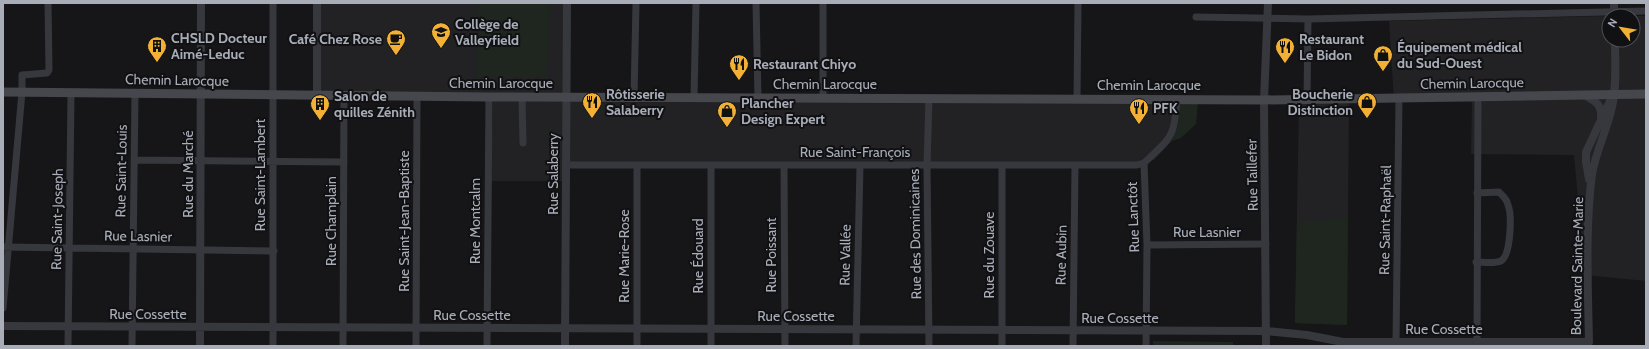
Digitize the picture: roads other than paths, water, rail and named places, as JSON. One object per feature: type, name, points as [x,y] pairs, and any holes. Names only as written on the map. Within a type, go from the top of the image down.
[{"type":"main road","name":"Chemin Larocque","points":[[3,92],[489,97],[1177,100],[1646,94]]},
{"type":"street","points":[[3,308],[5,247],[22,92],[22,75],[43,74],[47,73],[49,70],[48,3]]},
{"type":"street","name":"Rue du Marché","points":[[200,346],[201,3]]},
{"type":"street","name":"Rue Saint-Lambert","points":[[273,3],[273,346]]},
{"type":"street","points":[[317,3],[317,95]]},
{"type":"street","name":"Rue Salaberry","points":[[565,346],[567,3]]},
{"type":"street","points":[[634,97],[636,3]]},
{"type":"street","points":[[694,98],[696,3]]},
{"type":"street","points":[[756,3],[758,98]]},
{"type":"street","points":[[823,3],[823,98]]},
{"type":"street","points":[[1076,99],[1078,3]]},
{"type":"street","name":"Rue Taillefer","points":[[1266,346],[1264,100],[1268,3]]},
{"type":"street","points":[[1196,17],[1308,19],[1601,10]]},
{"type":"street","points":[[1308,19],[1308,99]]},
{"type":"street","name":"Boulevard Sainte-Marie","points":[[1589,344],[1588,272],[1591,186],[1596,157],[1612,107],[1614,94],[1615,48]]},
{"type":"street","name":"Rue Saint-Joseph","points":[[68,346],[71,92]]},
{"type":"street","name":"Rue Saint-Louis","points":[[132,346],[135,93]]},
{"type":"street","name":"Boulevard Sainte-Marie","points":[[1591,186],[1586,162],[1586,152],[1614,94]]},
{"type":"street","name":"Rue Champlain","points":[[343,346],[344,95]]},
{"type":"street","points":[[1584,95],[1598,103],[1602,109],[1601,119]]},
{"type":"street","name":"Rue Saint-Jean-Baptiste","points":[[416,346],[417,96]]},
{"type":"street","points":[[1477,342],[1476,262],[1478,96]]},
{"type":"street","name":"Rue Montcalm","points":[[487,346],[489,97]]},
{"type":"street","points":[[522,97],[523,143]]},
{"type":"street","name":"Rue des Dominicaines","points":[[929,98],[927,164],[929,346]]},
{"type":"street","name":"Rue Saint-Raphaël","points":[[1396,342],[1399,98]]},
{"type":"street","name":"Rue Lanctôt","points":[[1146,346],[1147,245],[1144,163],[1172,136],[1175,127],[1177,100]]},
{"type":"street","points":[[134,160],[344,162]]},
{"type":"street","name":"Rue Saint-François","points":[[566,165],[1137,165],[1144,163]]},
{"type":"street","name":"Rue du Zouave","points":[[1002,164],[1002,346]]},
{"type":"street","name":"Rue Marie-Rose","points":[[637,165],[637,346]]},
{"type":"street","name":"Rue Édouard","points":[[711,165],[711,346]]},
{"type":"street","name":"Rue Poissant","points":[[784,165],[785,346]]},
{"type":"street","name":"Rue Vallée","points":[[856,346],[860,165]]},
{"type":"street","name":"Rue Aubin","points":[[1073,346],[1075,165]]},
{"type":"street","points":[[1476,262],[1496,262],[1502,260],[1507,253],[1509,244],[1509,206],[1506,199],[1499,192],[1477,193]]},
{"type":"street","name":"Rue Lasnier","points":[[1147,245],[1266,244]]},
{"type":"street","name":"Rue Lasnier","points":[[5,247],[274,251]]},
{"type":"street","name":"Rue Cossette","points":[[3,326],[1266,331],[1306,334],[1343,344],[1396,342],[1477,342],[1589,344]]},
{"type":"place","name":"Collège de Valleyfield","points":[[441,49]]},
{"type":"place","name":"Café Chez Rose","points":[[396,56]]},
{"type":"place","name":"CHSLD Docteur Aimé-Leduc","points":[[157,63]]},
{"type":"place","name":"Restaurant Le Bidon","points":[[1285,64]]},
{"type":"place","name":"Équipement médical du Sud-Ouest","points":[[1383,72]]},
{"type":"place","name":"Restaurant Chiyo","points":[[739,81]]},
{"type":"place","name":"Rôtisserie Salaberry","points":[[592,119]]},
{"type":"place","name":"Boucherie Distinction","points":[[1367,119]]},
{"type":"place","name":"Salon de quilles Zénith","points":[[320,121]]},
{"type":"place","name":"PFK","points":[[1139,125]]},
{"type":"place","name":"Plancher Design Expert","points":[[727,128]]}]
